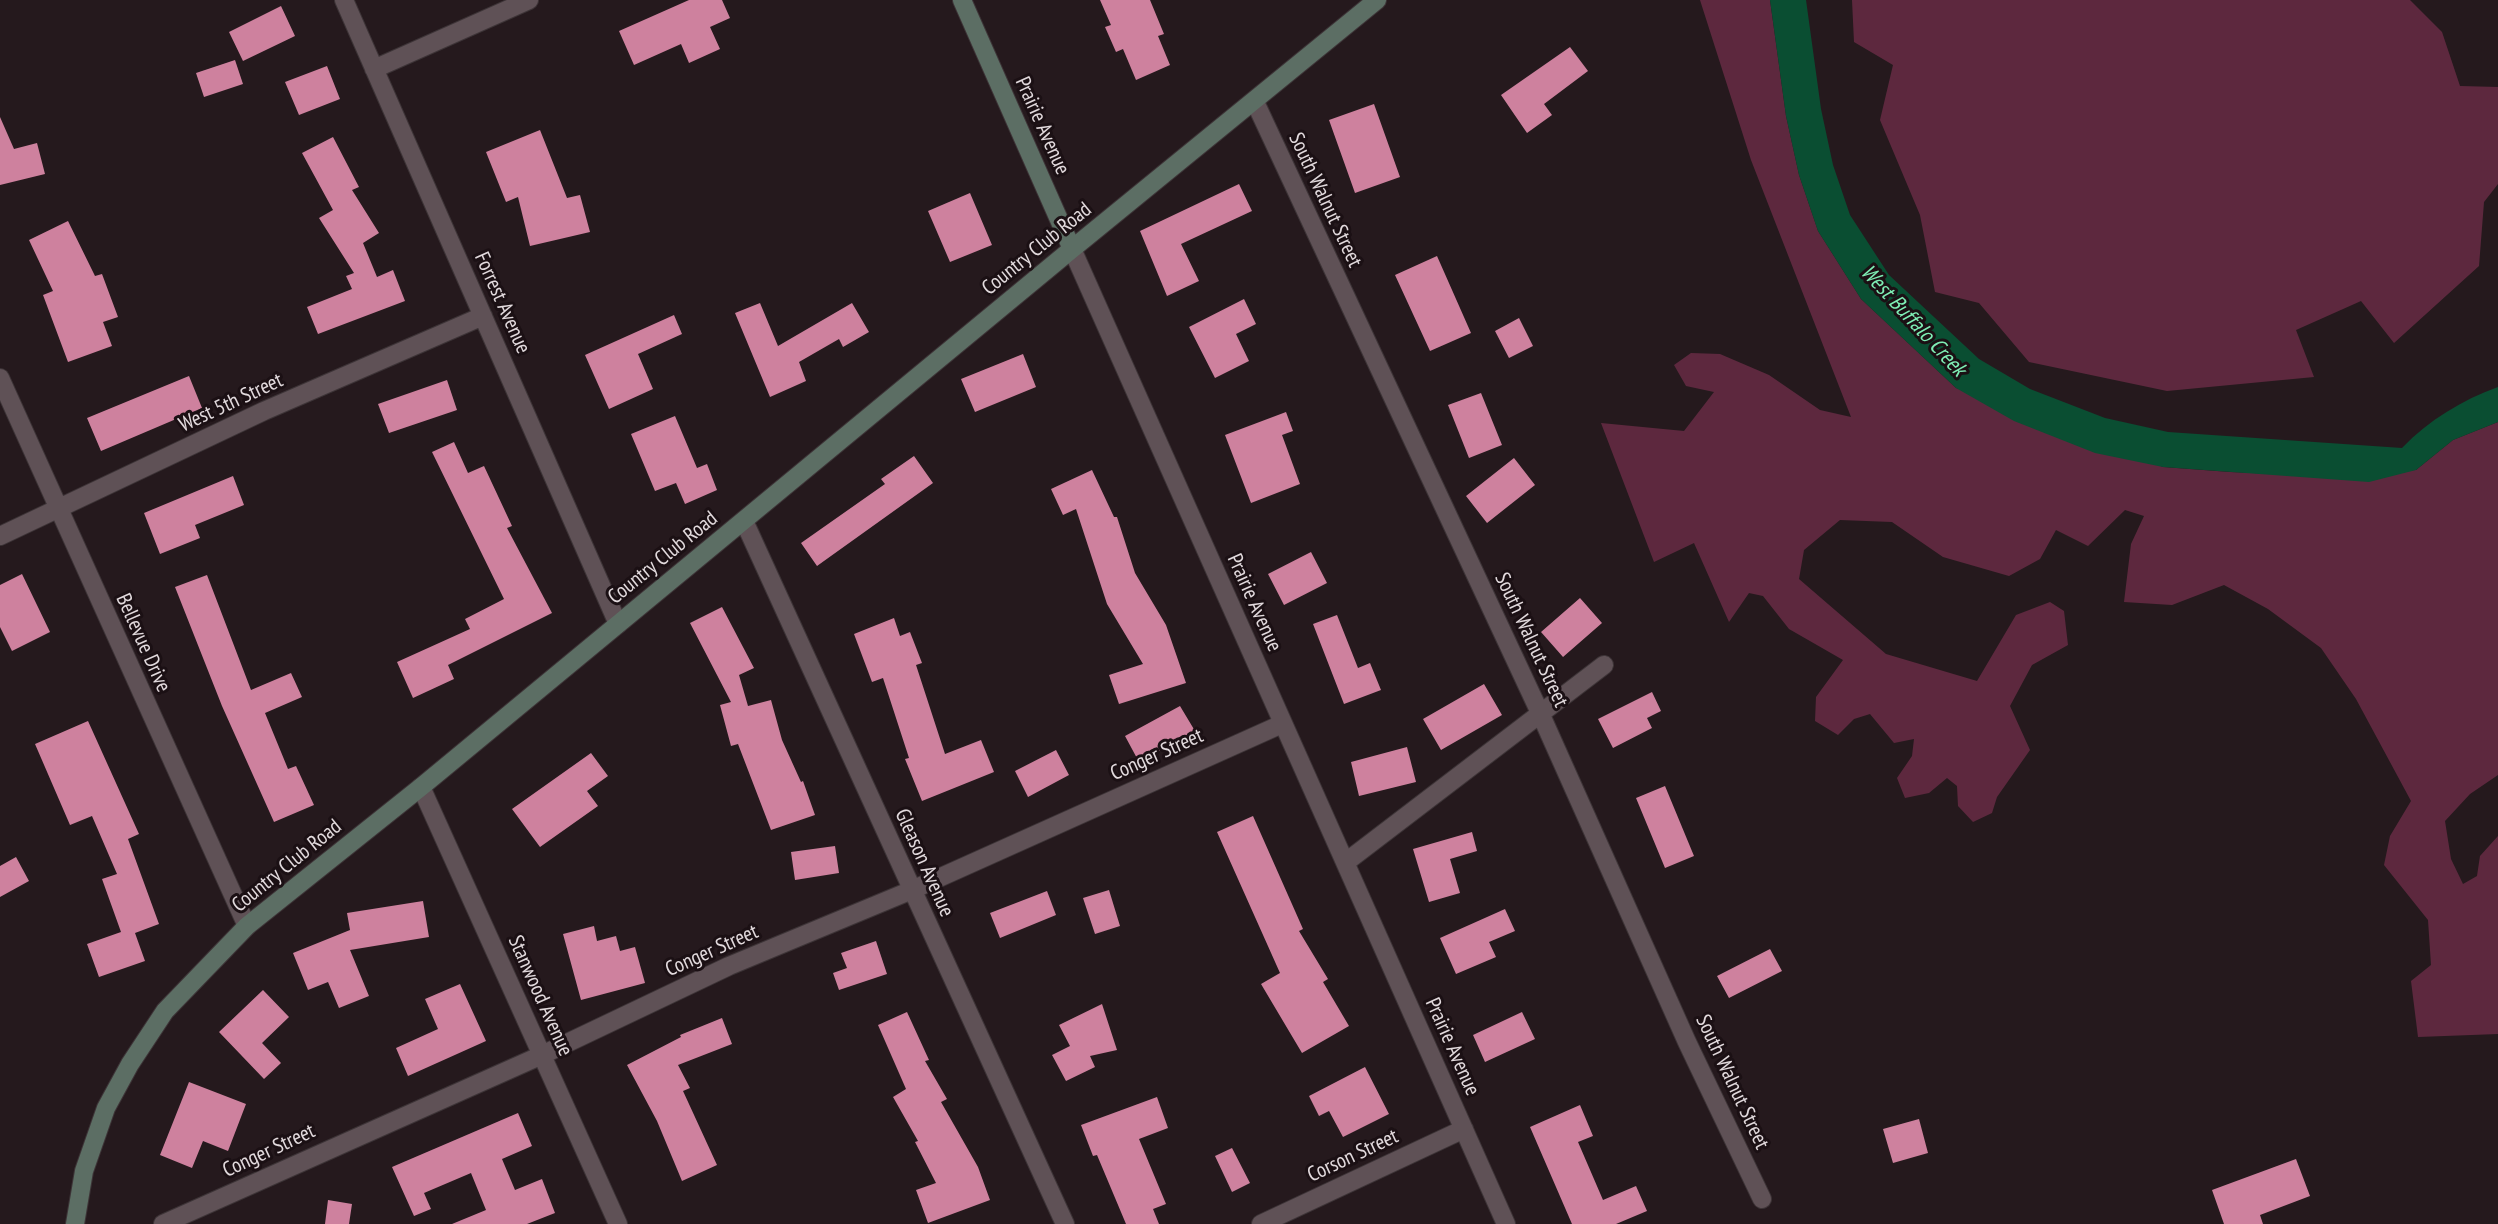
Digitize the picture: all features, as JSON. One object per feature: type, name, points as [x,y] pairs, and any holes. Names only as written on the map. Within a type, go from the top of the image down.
[{"type":"main road","name":"Prairie Avenue","points":[[962,0],[1072,249]]},
{"type":"main road","name":"Country Club Road","points":[[75,1224],[84,1172],[106,1108],[130,1064],[165,1011],[247,926],[421,787],[1377,0]]},
{"type":"street","name":"Forrest Avenue","points":[[344,0],[618,624]]},
{"type":"street","points":[[374,69],[529,0]]},
{"type":"street","name":"South Walnut Street","points":[[1255,102],[1541,715],[1687,1042],[1762,1199]]},
{"type":"street","name":"Prairie Avenue","points":[[1072,249],[1506,1224]]},
{"type":"street","name":"West 5th Street","points":[[0,536],[264,411],[483,316]]},
{"type":"street","name":"Bellevue Drive","points":[[0,378],[247,926]]},
{"type":"street","name":"Gleason Avenue","points":[[744,520],[1065,1224]]},
{"type":"street","points":[[1346,862],[1604,665]]},
{"type":"street","name":"Conger Street","points":[[163,1224],[542,1055],[729,966],[912,890],[1282,724]]},
{"type":"street","name":"Stanwood Avenue","points":[[421,787],[618,1224]]},
{"type":"street","name":"Corson Street","points":[[1261,1224],[1464,1129]]},
{"type":"shaded area","points":[[1700,0],[1770,0],[1786,116],[1799,175],[1818,231],[1861,299],[1956,388],[2163,467],[2230,472],[2297,475],[2416,470],[2453,440],[2498,422],[2498,775],[2470,794],[2445,821],[2451,859],[2463,884],[2477,876],[2480,856],[2498,836],[2498,1034],[2418,1037],[2411,981],[2431,965],[2428,920],[2384,865],[2390,836],[2411,801],[2356,699],[2321,648],[2268,609],[2224,585],[2172,605],[2124,602],[2131,544],[2144,516],[2125,510],[2088,546],[2056,530],[2040,559],[2009,576],[1943,557],[1892,522],[1840,520],[1804,550],[1799,579],[1886,654],[1977,681],[2016,615],[2050,602],[2064,611],[2068,645],[2032,665],[2010,706],[2030,750],[1997,797],[1992,813],[1973,822],[1958,806],[1957,786],[1947,778],[1929,793],[1905,798],[1897,778],[1912,756],[1914,739],[1894,743],[1870,714],[1854,719],[1838,735],[1815,721],[1816,697],[1843,660],[1789,629],[1763,596],[1749,593],[1729,622],[1694,543],[1654,562],[1601,423],[1684,431],[1714,392],[1686,386],[1674,365],[1691,353],[1720,354],[1769,375],[1820,410],[1851,417],[1751,160]]},
{"type":"shaded area","points":[[1852,0],[2410,0],[2442,32],[2460,86],[2498,87],[2498,184],[2484,202],[2479,266],[2394,343],[2361,301],[2296,330],[2314,377],[2167,391],[2029,362],[1979,303],[1935,292],[1920,215],[1880,120],[1893,65],[1854,42]]},
{"type":"water","name":"West Buffalo Creek","points":[[1770,0],[1806,0],[1821,109],[1833,165],[1850,215],[1889,275],[1979,359],[2030,389],[2105,418],[2168,432],[2402,448],[2423,428],[2447,412],[2498,387],[2498,422],[2453,440],[2416,470],[2369,482],[2163,467],[2095,453],[2014,421],[1956,388],[1861,299],[1818,231],[1799,175],[1786,116]]},
{"type":"building","points":[[689,0],[722,0],[730,18],[710,27],[720,49],[689,63],[681,44],[634,65],[619,31]]},
{"type":"building","points":[[1100,0],[1150,0],[1164,34],[1158,36],[1170,65],[1136,80],[1123,49],[1116,52],[1105,27],[1111,25]]},
{"type":"building","points":[[281,6],[295,36],[243,61],[229,32]]},
{"type":"building","points":[[1570,47],[1588,71],[1544,104],[1552,115],[1527,133],[1501,95]]},
{"type":"building","points":[[235,60],[243,84],[204,97],[196,73]]},
{"type":"building","points":[[327,66],[340,99],[299,115],[285,82]]},
{"type":"building","points":[[1374,104],[1400,177],[1355,193],[1329,120]]},
{"type":"building","points":[[0,117],[14,149],[37,143],[45,174],[0,185]]},
{"type":"building","points":[[540,130],[567,198],[580,195],[590,232],[530,246],[518,197],[506,202],[486,152]]},
{"type":"building","points":[[333,137],[359,187],[352,190],[379,233],[363,243],[377,277],[393,270],[405,301],[318,334],[307,307],[352,289],[346,276],[354,273],[319,218],[333,210],[302,153]]},
{"type":"building","points":[[1239,184],[1252,211],[1181,244],[1199,281],[1167,296],[1140,231]]},
{"type":"building","points":[[970,193],[992,245],[950,262],[928,211]]},
{"type":"building","points":[[68,221],[95,276],[102,274],[118,317],[103,322],[112,346],[68,362],[43,295],[53,291],[29,240]]},
{"type":"building","points":[[1437,256],[1471,333],[1430,351],[1395,275]]},
{"type":"building","points":[[1244,299],[1256,324],[1236,334],[1249,361],[1215,378],[1189,327]]},
{"type":"building","points":[[760,303],[778,346],[852,303],[869,332],[843,347],[839,339],[799,362],[806,381],[770,397],[735,313]]},
{"type":"building","points":[[674,315],[682,334],[638,354],[653,389],[609,409],[585,355]]},
{"type":"building","points":[[1519,318],[1533,346],[1509,358],[1495,331]]},
{"type":"building","points":[[1023,354],[1036,387],[975,412],[961,379]]},
{"type":"building","points":[[189,376],[202,408],[101,451],[87,418]]},
{"type":"building","points":[[447,380],[457,410],[389,433],[378,404]]},
{"type":"building","points":[[1481,393],[1502,445],[1469,458],[1448,405]]},
{"type":"building","points":[[1286,412],[1293,431],[1282,435],[1300,484],[1251,503],[1225,435]]},
{"type":"building","points":[[675,416],[697,468],[707,464],[717,490],[685,504],[676,483],[655,491],[631,434]]},
{"type":"building","points":[[454,442],[468,473],[484,466],[512,526],[507,528],[552,613],[448,665],[454,679],[413,698],[397,662],[470,629],[465,619],[504,599],[432,452]]},
{"type":"building","points":[[914,456],[933,483],[817,566],[801,543],[885,484],[881,479]]},
{"type":"building","points":[[1514,458],[1535,485],[1487,523],[1466,496]]},
{"type":"building","points":[[1092,470],[1114,517],[1117,517],[1135,573],[1166,625],[1186,683],[1119,704],[1109,675],[1143,664],[1107,604],[1076,509],[1063,515],[1051,489]]},
{"type":"building","points":[[233,476],[244,505],[195,525],[200,538],[160,554],[144,513]]},
{"type":"building","points":[[1311,552],[1327,583],[1284,605],[1268,574]]},
{"type":"building","points":[[22,574],[50,632],[12,651],[0,627],[0,585]]},
{"type":"building","points":[[207,575],[251,690],[291,673],[302,697],[265,713],[288,769],[296,766],[314,805],[274,822],[222,706],[175,587]]},
{"type":"building","points":[[1580,598],[1602,623],[1563,657],[1541,632]]},
{"type":"building","points":[[722,607],[754,668],[739,675],[748,706],[771,700],[782,740],[801,782],[803,781],[815,815],[771,830],[738,744],[731,746],[720,705],[731,702],[690,623]]},
{"type":"building","points":[[1337,615],[1358,668],[1370,663],[1381,690],[1344,704],[1313,624]]},
{"type":"building","points":[[894,618],[900,636],[910,632],[922,663],[916,665],[945,754],[981,740],[994,772],[922,801],[905,759],[909,758],[883,678],[872,682],[854,634]]},
{"type":"building","points":[[1484,684],[1502,715],[1441,750],[1423,719]]},
{"type":"building","points":[[1652,692],[1661,711],[1647,718],[1652,728],[1613,748],[1598,719]]},
{"type":"building","points":[[1180,706],[1195,731],[1139,762],[1125,736]]},
{"type":"building","points":[[88,721],[139,834],[128,839],[159,924],[135,933],[145,961],[99,977],[87,944],[121,932],[102,879],[117,874],[92,816],[70,825],[35,744]]},
{"type":"building","points":[[1407,747],[1416,782],[1359,796],[1351,762]]},
{"type":"building","points":[[1056,750],[1069,775],[1028,797],[1015,771]]},
{"type":"building","points":[[591,753],[608,776],[587,791],[598,806],[540,847],[512,809]]},
{"type":"building","points":[[1665,786],[1694,856],[1665,868],[1636,798]]},
{"type":"building","points":[[1253,816],[1303,929],[1299,931],[1328,979],[1323,982],[1349,1026],[1302,1053],[1261,984],[1280,973],[1217,832]]},
{"type":"building","points":[[1472,832],[1477,851],[1450,859],[1460,893],[1429,902],[1413,849]]},
{"type":"building","points":[[835,846],[839,873],[795,880],[791,852]]},
{"type":"building","points":[[16,857],[29,881],[0,897],[0,866]]},
{"type":"building","points":[[1109,890],[1120,926],[1095,934],[1083,898]]},
{"type":"building","points":[[1047,891],[1056,915],[1000,938],[990,913]]},
{"type":"building","points":[[423,901],[429,937],[350,950],[369,996],[339,1008],[328,982],[308,990],[293,953],[350,930],[347,913]]},
{"type":"building","points":[[1505,909],[1515,931],[1489,942],[1496,957],[1456,974],[1440,938]]},
{"type":"building","points":[[594,926],[597,941],[616,936],[620,951],[635,947],[645,983],[581,1000],[563,934]]},
{"type":"building","points":[[876,941],[887,974],[839,990],[833,973],[847,968],[841,953]]},
{"type":"building","points":[[1770,949],[1782,971],[1729,998],[1717,976]]},
{"type":"building","points":[[460,984],[486,1041],[408,1076],[396,1048],[438,1029],[425,999]]},
{"type":"building","points":[[263,990],[289,1017],[262,1043],[281,1063],[264,1079],[219,1032]]},
{"type":"building","points":[[1102,1004],[1117,1050],[1090,1056],[1095,1067],[1066,1081],[1052,1055],[1070,1046],[1059,1025]]},
{"type":"building","points":[[907,1012],[929,1060],[925,1061],[947,1099],[941,1102],[978,1167],[990,1200],[928,1223],[916,1190],[936,1183],[915,1142],[918,1141],[893,1097],[906,1089],[878,1025]]},
{"type":"building","points":[[1522,1012],[1535,1039],[1485,1062],[1473,1035]]},
{"type":"building","points":[[722,1018],[732,1044],[678,1065],[690,1088],[683,1091],[717,1165],[682,1181],[657,1121],[627,1065],[681,1037],[680,1035]]},
{"type":"building","points":[[1365,1067],[1389,1114],[1343,1137],[1329,1111],[1319,1116],[1309,1096]]},
{"type":"building","points":[[189,1082],[246,1104],[228,1151],[203,1141],[192,1168],[160,1155]]},
{"type":"building","points":[[1157,1097],[1168,1128],[1139,1139],[1166,1204],[1153,1209],[1159,1224],[1126,1224],[1097,1155],[1093,1156],[1081,1125]]},
{"type":"building","points":[[1580,1105],[1593,1136],[1578,1142],[1603,1200],[1636,1186],[1647,1211],[1616,1224],[1572,1224],[1530,1127]]},
{"type":"building","points":[[518,1113],[532,1146],[502,1159],[515,1190],[542,1179],[555,1213],[527,1224],[452,1224],[486,1210],[471,1173],[424,1193],[431,1209],[414,1216],[392,1167]]},
{"type":"building","points":[[1919,1119],[1928,1153],[1893,1163],[1883,1129]]},
{"type":"building","points":[[1232,1148],[1250,1183],[1232,1192],[1215,1156]]},
{"type":"building","points":[[2296,1159],[2310,1196],[2260,1215],[2263,1224],[2224,1224],[2212,1190]]},
{"type":"building","points":[[328,1200],[352,1204],[349,1224],[325,1224]]}]
